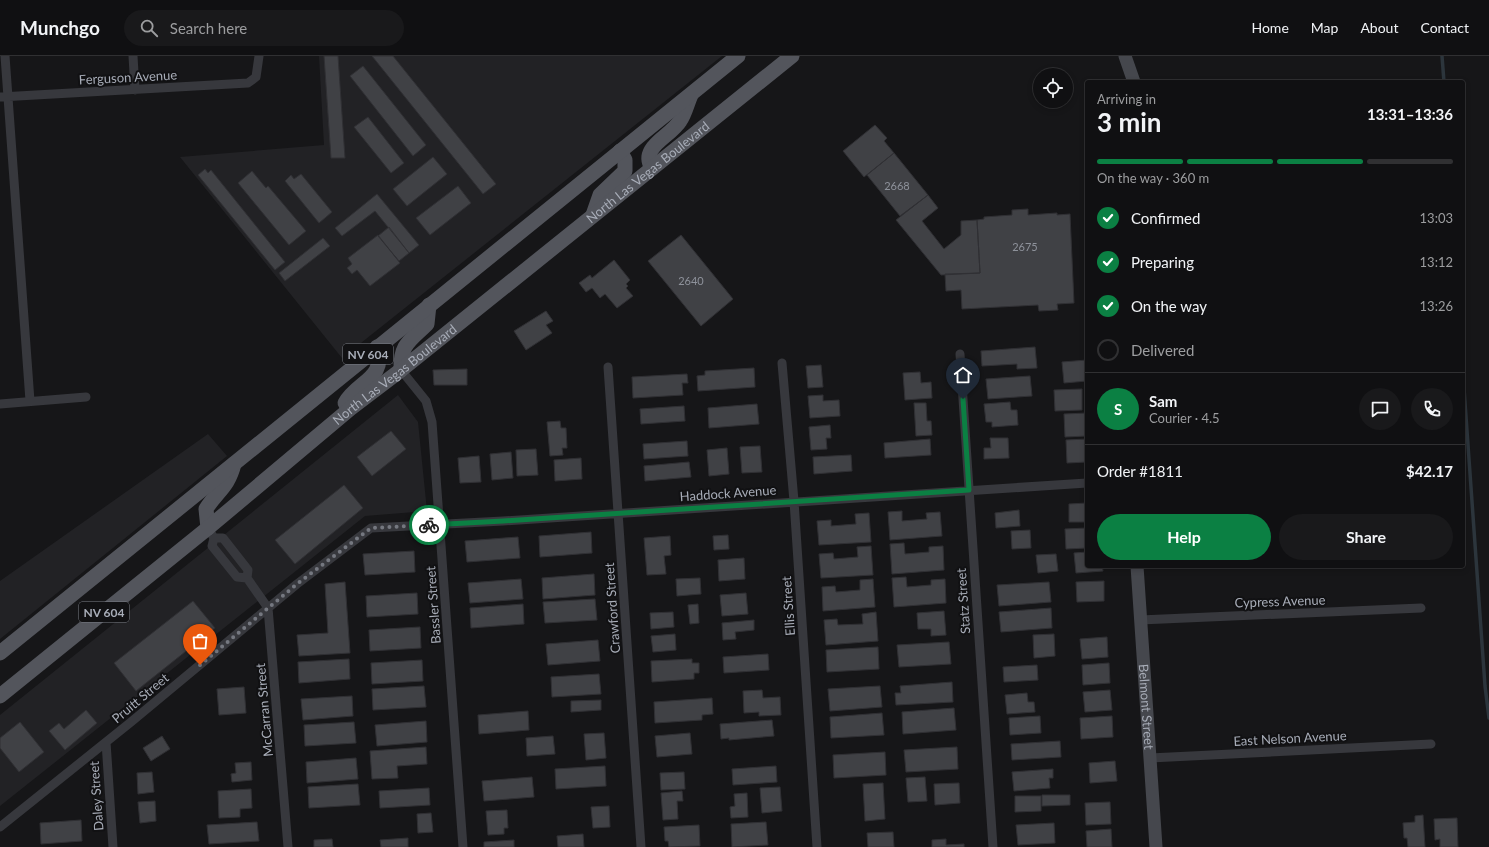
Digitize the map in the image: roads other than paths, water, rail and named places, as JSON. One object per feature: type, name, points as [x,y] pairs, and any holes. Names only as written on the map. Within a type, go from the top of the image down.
[{"type":"main road","name":"NV 604","points":[[0,653],[738,56]]},
{"type":"main road","name":"North Las Vegas Boulevard","points":[[0,696],[211,533],[342,415],[401,370],[792,56]]},
{"type":"main road","points":[[652,168],[648,161],[649,153],[679,122],[692,93]]},
{"type":"main road","points":[[592,216],[600,195],[625,171],[625,160],[620,151]]},
{"type":"main road","points":[[401,370],[401,356],[403,349],[428,324],[429,305]]},
{"type":"main road","points":[[342,415],[346,401],[368,381],[379,367],[380,358],[377,347]]},
{"type":"main road","points":[[211,533],[206,509],[226,486],[231,476],[234,463]]},
{"type":"street","points":[[5,56],[4,97],[30,402]]},
{"type":"street","points":[[133,56],[135,90]]},
{"type":"street","name":"Ferguson Avenue","points":[[4,97],[248,83],[256,77],[259,56]]},
{"type":"street","points":[[1125,56],[1133,80]]},
{"type":"street","name":"Statz Street","points":[[960,354],[993,847]]},
{"type":"street","name":"Ellis Street","points":[[782,363],[794,501],[817,847]]},
{"type":"street","name":"Crawford Street","points":[[608,368],[641,847]]},
{"type":"street","name":"Bassler Street","points":[[401,370],[426,401],[432,422],[463,847]]},
{"type":"street","points":[[0,404],[86,397]]},
{"type":"street","name":"Haddock Avenue","points":[[371,528],[1085,483]]},
{"type":"street","name":"Pruitt Street","points":[[0,827],[106,742],[268,608],[371,528]]},
{"type":"street","points":[[247,578],[237,577],[212,546],[211,533],[223,538],[248,570],[247,578],[268,608]]},
{"type":"street","name":"Belmont Street","points":[[1137,568],[1156,847]]},
{"type":"street","name":"McCarran Street","points":[[268,608],[288,847]]},
{"type":"street","name":"Cypress Avenue","points":[[1140,620],[1421,608]]},
{"type":"street","name":"Daley Street","points":[[106,742],[113,847]]},
{"type":"street","name":"East Nelson Avenue","points":[[1150,758],[1431,744]]},
{"type":"waterway","points":[[1442,56],[1444,80]]},
{"type":"waterway","points":[[1465,402],[1485,686],[1489,718]]}]
